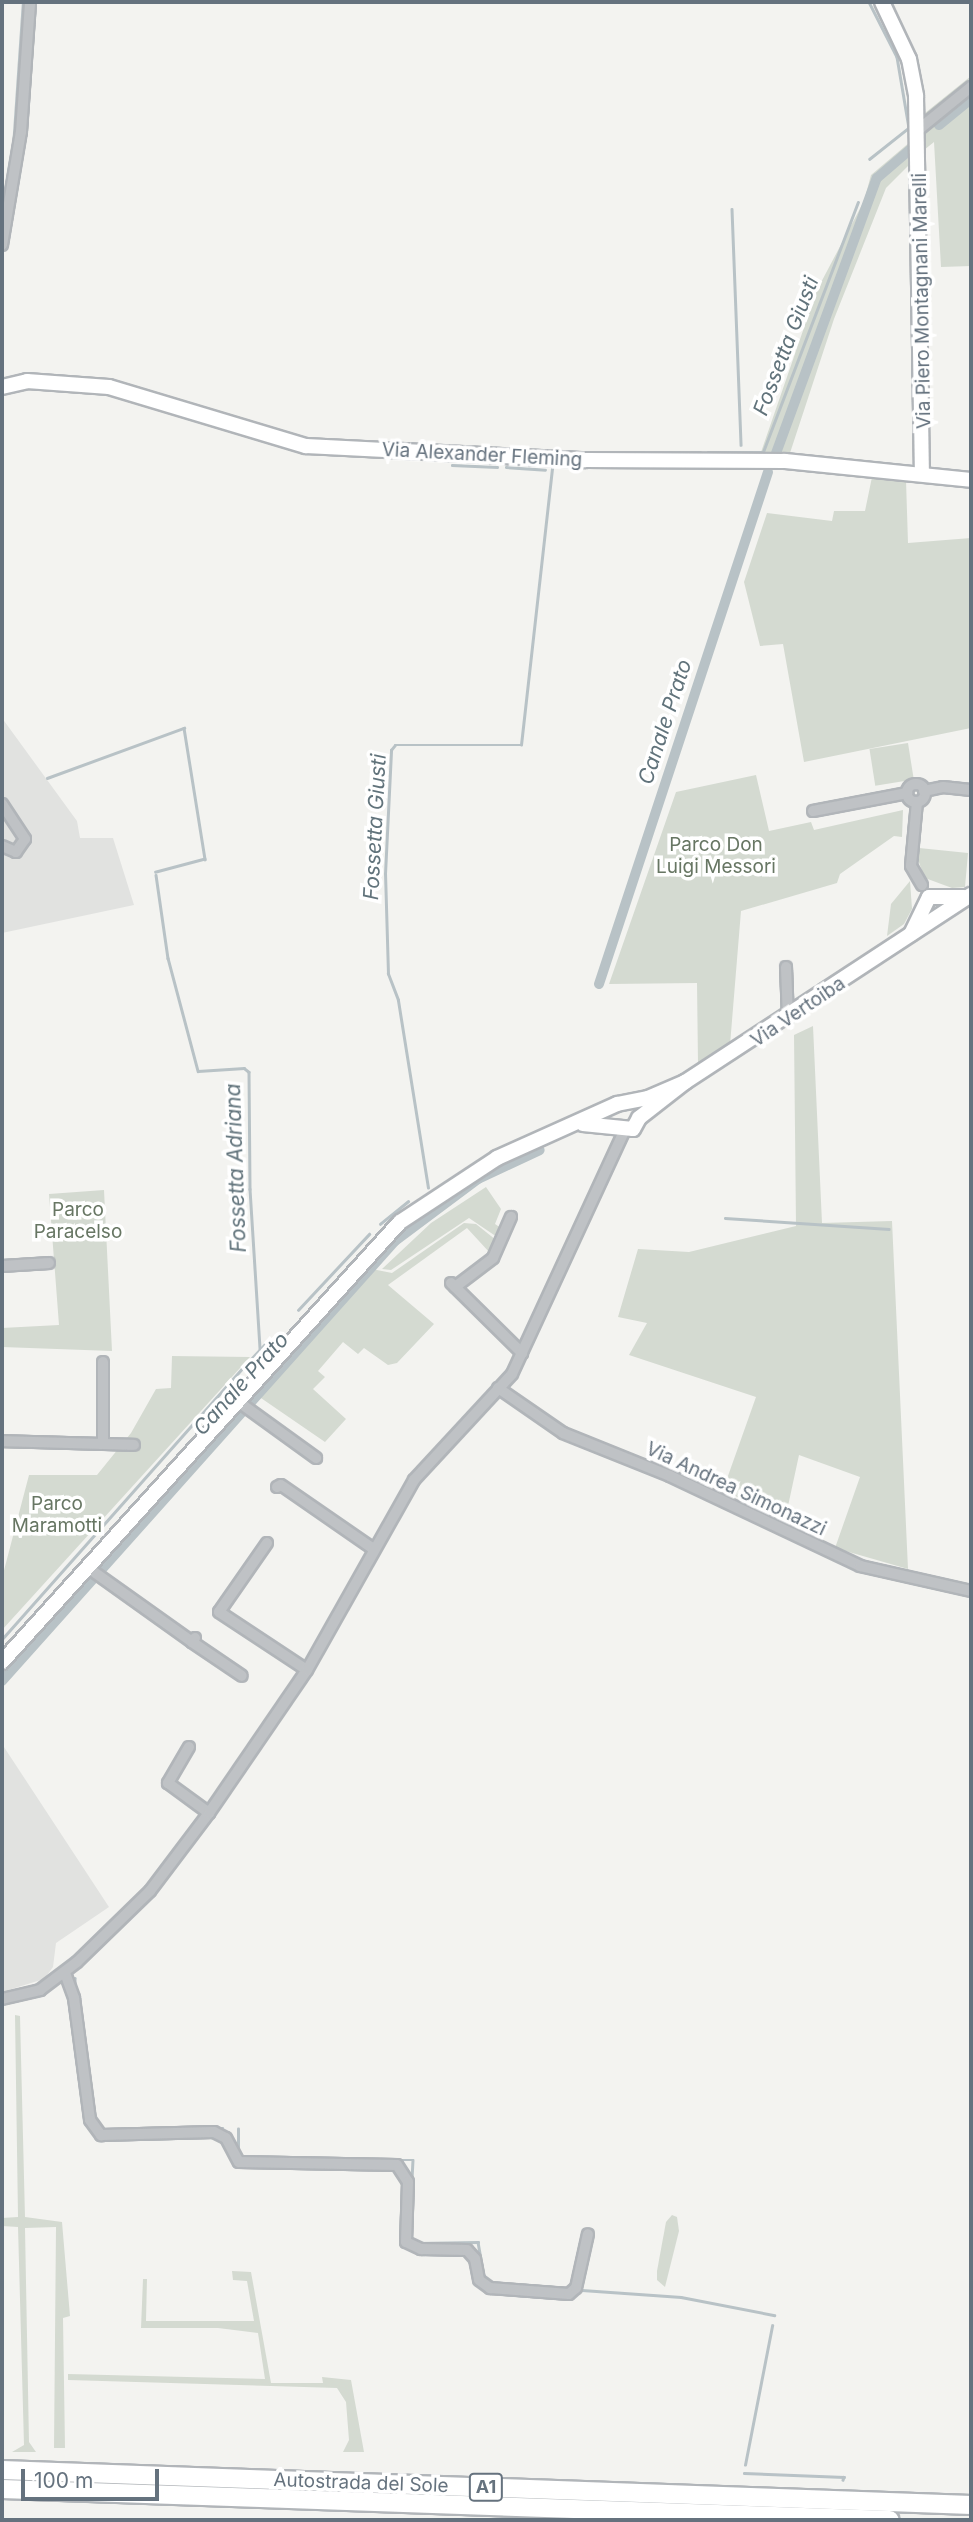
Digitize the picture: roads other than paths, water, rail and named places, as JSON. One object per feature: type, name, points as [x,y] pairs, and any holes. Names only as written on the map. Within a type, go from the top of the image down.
[{"type":"highway","name":"Autostrada del Sole","points":[[2,2470],[971,2505]]},
{"type":"highway","name":"Autostrada del Sole","points":[[2,2489],[889,2520]]},
{"type":"street","points":[[2,245],[21,132],[30,2]]},
{"type":"street","name":"Via Piero Montagnani Marelli","points":[[882,2],[912,69],[918,130],[922,471]]},
{"type":"street","points":[[918,130],[971,87]]},
{"type":"street","name":"Via Alexander Fleming","points":[[2,387],[30,381],[109,387],[306,446],[586,460],[737,459],[922,471],[971,480]]},
{"type":"street","points":[[813,811],[907,793],[914,785],[924,791],[943,787],[971,790]]},
{"type":"street","points":[[924,791],[917,802],[911,866],[932,901],[971,895]]},
{"type":"street","points":[[907,793],[917,802]]},
{"type":"street","points":[[2,804],[25,839],[16,852],[2,846]]},
{"type":"street","name":"Via Vertoiba","points":[[685,1082],[788,1018],[908,938],[932,901]]},
{"type":"street","points":[[786,967],[788,1018]]},
{"type":"street","points":[[2,1662],[93,1572],[400,1222],[482,1166],[613,1107],[685,1082]]},
{"type":"street","points":[[578,1125],[618,1128],[636,1126],[639,1118],[685,1082]]},
{"type":"street","points":[[630,1103],[639,1118]]},
{"type":"street","points":[[2,1999],[32,1993],[65,1973],[150,1891],[209,1813],[307,1670],[372,1548],[422,1470],[498,1388],[522,1353],[618,1128],[613,1107]]},
{"type":"street","points":[[510,1217],[493,1258],[452,1285],[522,1353]]},
{"type":"street","points":[[2,1266],[49,1263]]},
{"type":"street","points":[[103,1362],[103,1444]]},
{"type":"street","name":"Via Andrea Simonazzi","points":[[498,1388],[563,1433],[670,1476],[860,1566],[971,1591]]},
{"type":"street","points":[[240,1403],[316,1458]]},
{"type":"street","points":[[2,1441],[134,1445]]},
{"type":"street","points":[[277,1487],[281,1485],[372,1548]]},
{"type":"street","points":[[267,1543],[219,1612],[307,1670]]},
{"type":"street","points":[[93,1572],[242,1676]]},
{"type":"street","points":[[189,1747],[168,1783],[209,1813]]},
{"type":"street","points":[[65,1973],[74,1998],[90,2120],[100,2135],[214,2132],[226,2138],[239,2162],[397,2165],[408,2182],[407,2242],[421,2249],[467,2250],[475,2259],[479,2280],[489,2288],[569,2294],[576,2288],[589,2234]]},
{"type":"waterway","name":"Fossetta Adriana","points":[[2,209],[13,147],[23,2]]},
{"type":"waterway","name":"Fossetta Giusti","points":[[869,2],[897,57],[909,128],[870,159]]},
{"type":"waterway","name":"Canale Prato","points":[[939,125],[971,99]]},
{"type":"waterway","name":"Canale Prato","points":[[775,456],[877,178],[913,147]]},
{"type":"waterway","name":"Fossetta Giusti","points":[[708,452],[763,452],[858,202]]},
{"type":"waterway","points":[[732,209],[741,445]]},
{"type":"waterway","name":"Fossetta Giusti","points":[[648,453],[700,452]]},
{"type":"waterway","points":[[452,465],[497,467]]},
{"type":"waterway","points":[[506,467],[545,470]]},
{"type":"waterway","name":"Fossetta Giusti","points":[[428,1188],[398,1000],[388,974],[385,874],[391,750],[395,745],[521,745],[552,467]]},
{"type":"waterway","name":"Canale Prato","points":[[599,984],[768,472]]},
{"type":"waterway","name":"Fossetta Adriana","points":[[47,778],[184,728],[205,859],[156,872]]},
{"type":"waterway","name":"Fossetta Adriana","points":[[156,875],[168,958],[198,1071],[244,1068],[249,1072],[250,1189],[260,1350]]},
{"type":"waterway","name":"Canale Prato","points":[[2,1681],[395,1241],[478,1179],[540,1150]]},
{"type":"waterway","name":"Fossetta Giusti","points":[[380,1224],[408,1201]]},
{"type":"waterway","points":[[725,1218],[889,1229]]},
{"type":"waterway","name":"Fossetta Giusti","points":[[298,1310],[369,1234]]},
{"type":"waterway","name":"Fossetta Giusti","points":[[251,1359],[265,1344]]},
{"type":"waterway","name":"Fossetta Giusti","points":[[2,1639],[245,1365]]},
{"type":"waterway","points":[[75,1978],[75,1989]]},
{"type":"waterway","points":[[213,2128],[223,2128]]},
{"type":"waterway","points":[[238,2129],[238,2150]]},
{"type":"waterway","points":[[395,2160],[413,2160],[412,2182]]},
{"type":"waterway","points":[[419,2243],[478,2242],[485,2280]]},
{"type":"waterway","points":[[498,2284],[570,2288]]},
{"type":"waterway","points":[[582,2290],[681,2297],[774,2315]]},
{"type":"waterway","points":[[745,2465],[772,2326]]},
{"type":"waterway","points":[[744,2473],[844,2477],[843,2480]]},
{"type":"park label","name":"Parco Don Luigi Messori","points":[[716,856]]},
{"type":"park label","name":"Parco Paracelso","points":[[78,1221]]},
{"type":"park label","name":"Parco Maramotti","points":[[57,1515]]}]
